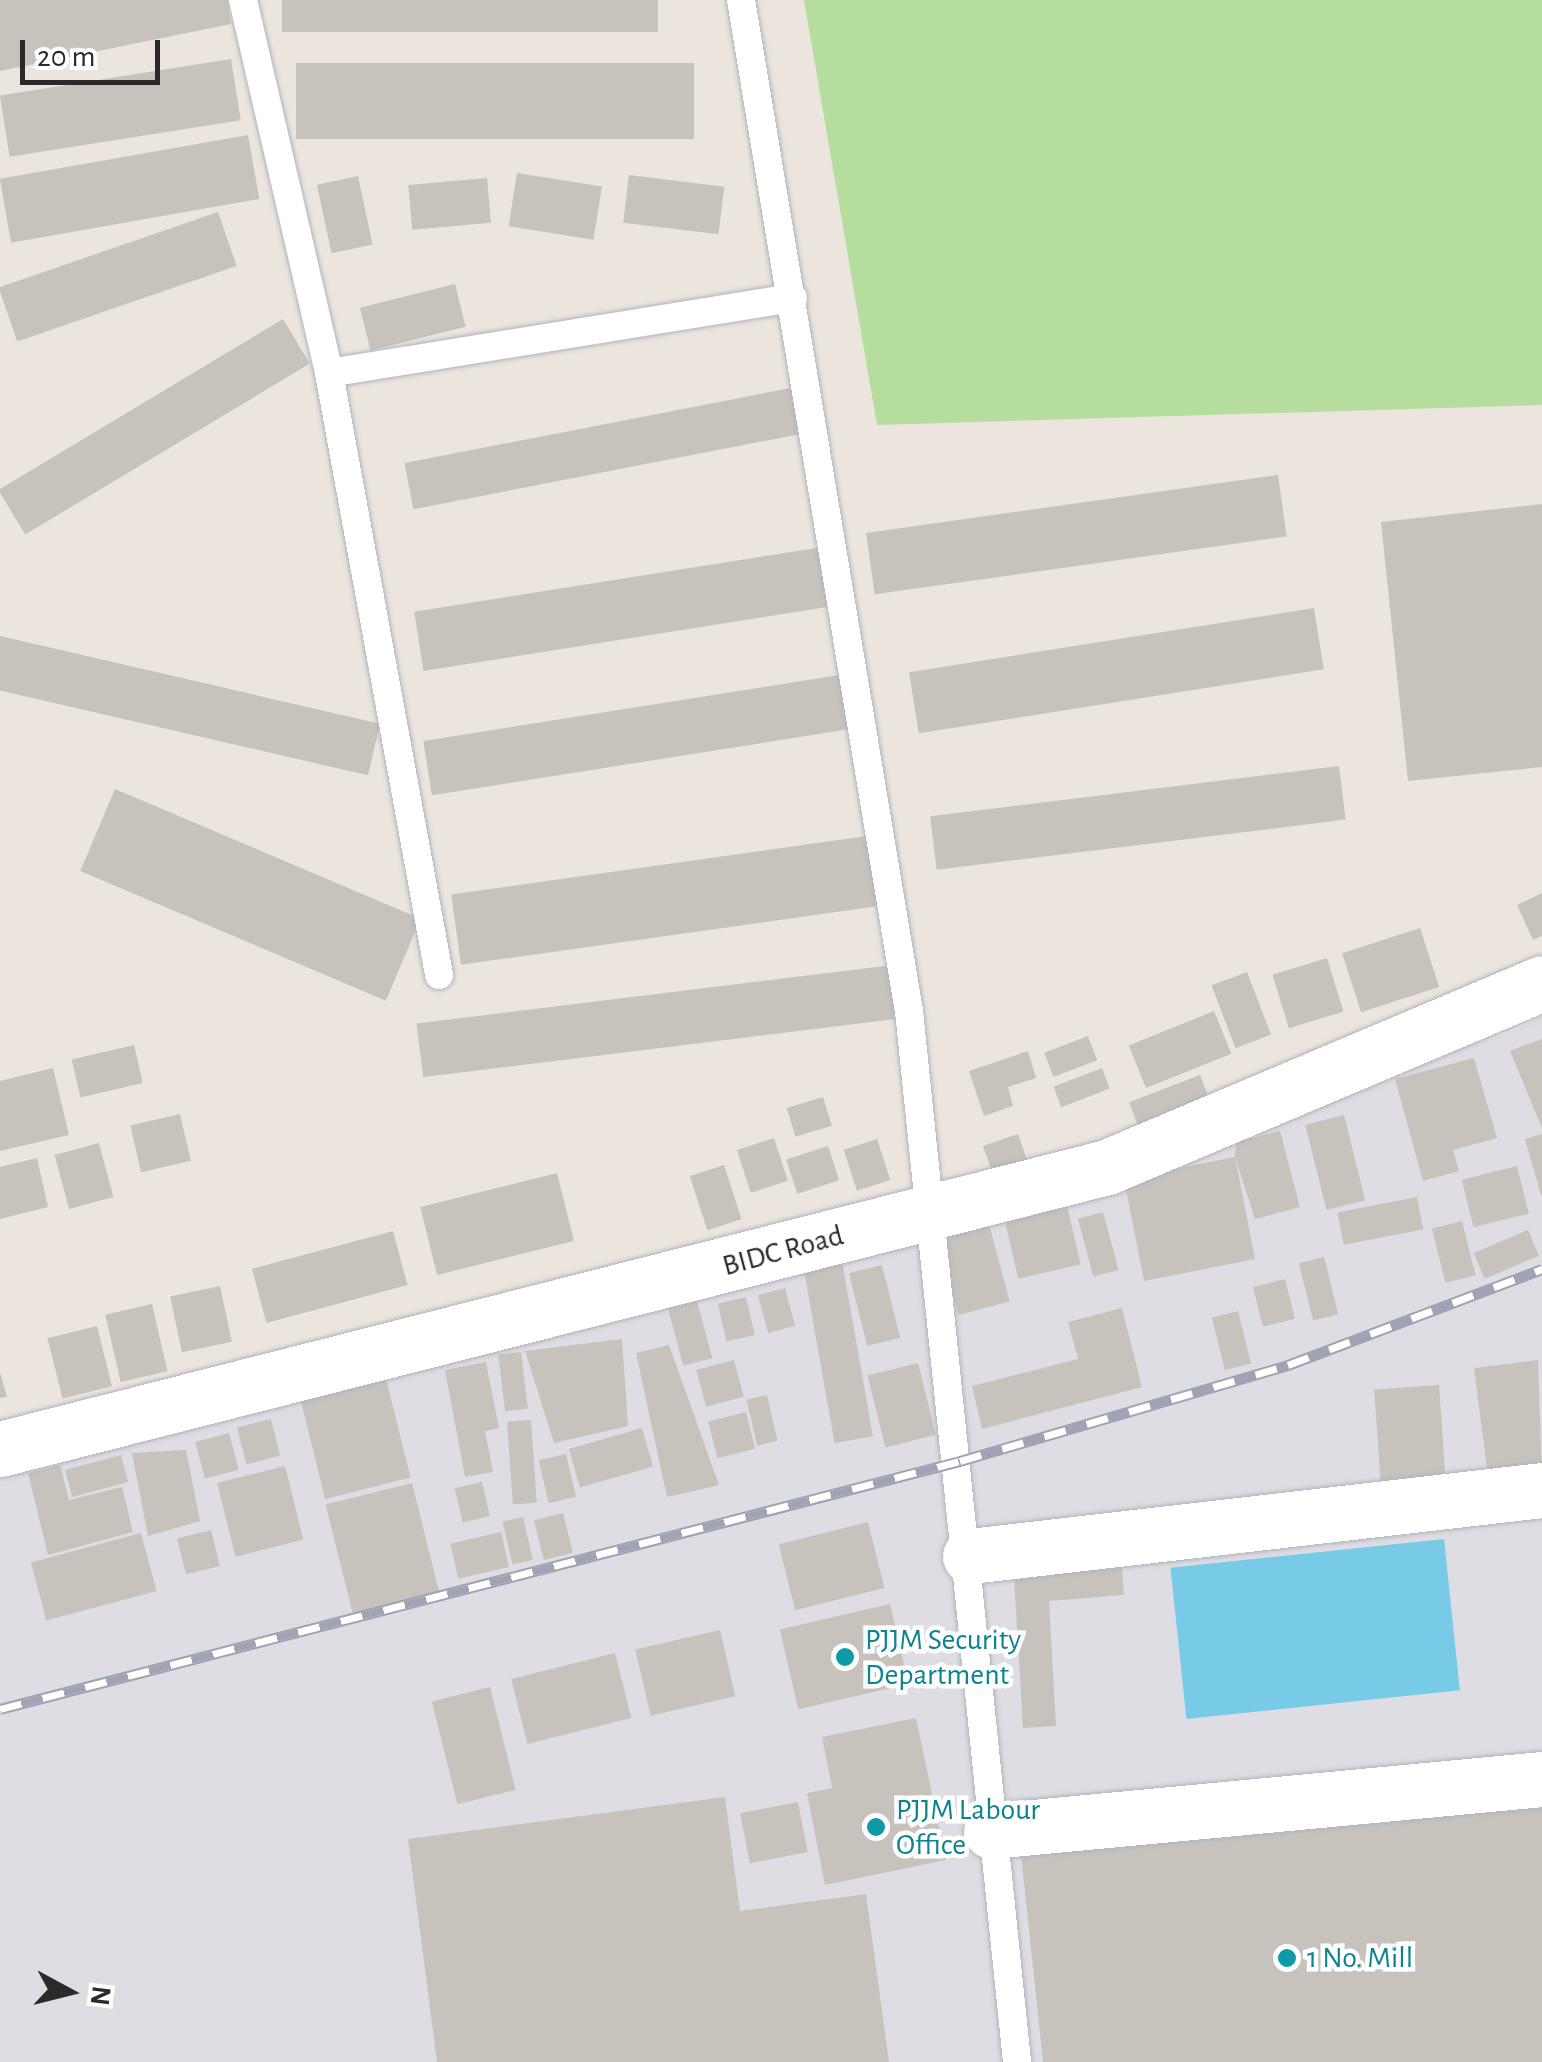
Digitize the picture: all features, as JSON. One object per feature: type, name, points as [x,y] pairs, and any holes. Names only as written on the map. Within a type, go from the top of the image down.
[{"type":"main road","name":"BIDC Road","points":[[0,1449],[1108,1167],[1542,983]]},
{"type":"main road","points":[[970,1556],[1542,1490]]},
{"type":"main road","points":[[991,1830],[1542,1778]]},
{"type":"lane","points":[[244,0],[329,373],[439,975]]},
{"type":"lane","points":[[741,0],[793,298],[934,1211],[970,1556],[991,1830],[1017,2062]]},
{"type":"lane","points":[[329,373],[793,298]]},
{"type":"shaded area","points":[[1542,1017],[1542,2062],[0,2062],[0,1433],[1505,1035]]},
{"type":"green space","points":[[804,0],[1542,0],[1542,405],[877,425]]},
{"type":"water","points":[[1444,1539],[1460,1690],[1186,1719],[1171,1568]]},
{"type":"building","points":[[0,0],[227,0],[231,24],[0,71]]},
{"type":"building","points":[[282,0],[658,0],[658,32],[282,32]]},
{"type":"building","points":[[231,59],[241,120],[10,157],[0,96]]},
{"type":"building","points":[[296,63],[694,63],[694,139],[296,139]]},
{"type":"building","points":[[248,135],[259,199],[11,243],[0,179]]},
{"type":"building","points":[[517,173],[602,186],[593,240],[509,226]]},
{"type":"building","points":[[629,175],[724,187],[718,234],[623,223]]},
{"type":"building","points":[[358,176],[373,244],[331,253],[317,185]]},
{"type":"building","points":[[487,178],[491,223],[412,230],[408,185]]},
{"type":"building","points":[[218,212],[237,266],[17,341],[0,287]]},
{"type":"building","points":[[455,284],[466,327],[371,350],[360,308]]},
{"type":"building","points":[[283,319],[310,364],[25,535],[0,489]]},
{"type":"building","points":[[801,386],[810,432],[413,509],[404,463]]},
{"type":"building","points":[[1278,475],[1287,536],[875,594],[866,533]]},
{"type":"building","points":[[1542,504],[1542,767],[1408,781],[1381,522]]},
{"type":"building","points":[[829,546],[838,605],[424,671],[414,612]]},
{"type":"building","points":[[1314,608],[1324,669],[919,733],[909,672]]},
{"type":"building","points":[[0,636],[380,724],[368,775],[0,690]]},
{"type":"building","points":[[846,674],[855,728],[432,795],[423,741]]},
{"type":"building","points":[[1339,766],[1346,820],[937,870],[930,816]]},
{"type":"building","points":[[115,789],[421,919],[386,1001],[80,871]]},
{"type":"building","points":[[874,835],[884,905],[461,965],[451,894]]},
{"type":"building","points":[[1542,893],[1542,936],[1533,940],[1517,905]]},
{"type":"building","points":[[1420,928],[1439,987],[1361,1012],[1342,953]]},
{"type":"building","points":[[1327,958],[1343,1012],[1289,1028],[1272,975]]},
{"type":"building","points":[[893,965],[900,1019],[423,1077],[417,1023]]},
{"type":"building","points":[[1247,972],[1271,1035],[1236,1048],[1212,986]]},
{"type":"building","points":[[1214,1011],[1231,1054],[1146,1088],[1129,1045]]},
{"type":"building","points":[[1088,1036],[1097,1060],[1053,1077],[1044,1053]]},
{"type":"building","points":[[1542,1039],[1542,1128],[1510,1051]]},
{"type":"building","points":[[134,1045],[143,1083],[80,1097],[72,1059]]},
{"type":"building","points":[[1028,1051],[1036,1078],[1008,1087],[1013,1106],[984,1116],[969,1071]]},
{"type":"building","points":[[1474,1058],[1497,1138],[1453,1150],[1459,1171],[1423,1181],[1395,1079]]},
{"type":"building","points":[[53,1068],[69,1135],[0,1151],[0,1081]]},
{"type":"building","points":[[1102,1068],[1110,1089],[1061,1107],[1053,1087]]},
{"type":"building","points":[[1200,1075],[1211,1104],[1140,1131],[1129,1102]]},
{"type":"building","points":[[823,1097],[832,1126],[795,1137],[787,1108]]},
{"type":"building","points":[[180,1114],[191,1161],[141,1172],[130,1125]]},
{"type":"building","points":[[1344,1115],[1365,1200],[1326,1210],[1305,1125]]},
{"type":"building","points":[[1280,1131],[1300,1207],[1255,1219],[1235,1157],[1236,1142]]},
{"type":"building","points":[[1018,1134],[1032,1174],[997,1186],[983,1146]]},
{"type":"building","points":[[1542,1134],[1542,1195],[1541,1195],[1525,1139]]},
{"type":"building","points":[[774,1138],[788,1181],[751,1193],[737,1150]]},
{"type":"building","points":[[877,1139],[890,1180],[857,1191],[844,1150]]},
{"type":"building","points":[[99,1143],[113,1197],[69,1209],[55,1155]]},
{"type":"building","points":[[828,1146],[839,1180],[797,1194],[786,1160]]},
{"type":"building","points":[[1235,1157],[1255,1259],[1144,1281],[1124,1179]]},
{"type":"building","points":[[37,1158],[48,1207],[0,1219],[0,1167]]},
{"type":"building","points":[[724,1165],[742,1219],[707,1230],[690,1176]]},
{"type":"building","points":[[1517,1166],[1529,1214],[1474,1227],[1462,1180]]},
{"type":"building","points":[[557,1173],[574,1241],[437,1275],[420,1207]]},
{"type":"building","points":[[1417,1197],[1423,1229],[1344,1245],[1337,1212]]},
{"type":"building","points":[[1066,1201],[1081,1264],[1018,1279],[1004,1215]]},
{"type":"building","points":[[1103,1212],[1119,1270],[1093,1277],[1078,1219]]},
{"type":"building","points":[[1462,1221],[1476,1275],[1445,1283],[1432,1228]]},
{"type":"building","points":[[989,1224],[1010,1301],[959,1315],[938,1238]]},
{"type":"building","points":[[1528,1230],[1539,1256],[1485,1279],[1474,1253]]},
{"type":"building","points":[[393,1231],[407,1285],[266,1323],[252,1269]]},
{"type":"building","points":[[1324,1257],[1338,1314],[1313,1321],[1299,1263]]},
{"type":"building","points":[[842,1261],[873,1436],[835,1443],[804,1268]]},
{"type":"building","points":[[882,1265],[900,1338],[867,1346],[849,1273]]},
{"type":"building","points":[[1285,1279],[1295,1319],[1263,1327],[1253,1287]]},
{"type":"building","points":[[220,1286],[232,1342],[182,1352],[170,1297]]},
{"type":"building","points":[[785,1288],[795,1326],[768,1333],[758,1295]]},
{"type":"building","points":[[746,1297],[755,1335],[727,1342],[718,1304]]},
{"type":"building","points":[[697,1301],[712,1358],[683,1366],[668,1309]]},
{"type":"building","points":[[152,1304],[168,1371],[121,1382],[105,1315]]},
{"type":"building","points":[[1122,1308],[1142,1387],[982,1429],[972,1386],[1078,1359],[1068,1322]]},
{"type":"building","points":[[1238,1311],[1251,1363],[1225,1370],[1212,1318]]},
{"type":"building","points":[[97,1326],[112,1386],[63,1398],[48,1338]]},
{"type":"building","points":[[622,1339],[628,1426],[554,1443],[525,1351]]},
{"type":"building","points":[[669,1345],[719,1485],[667,1497],[636,1353]]},
{"type":"building","points":[[521,1352],[528,1409],[505,1411],[498,1355]]},
{"type":"building","points":[[734,1360],[744,1397],[706,1407],[696,1370]]},
{"type":"building","points":[[1538,1360],[1542,1477],[1489,1484],[1474,1368]]},
{"type":"building","points":[[486,1362],[499,1428],[485,1431],[493,1472],[465,1477],[445,1370]]},
{"type":"building","points":[[918,1363],[936,1435],[885,1447],[868,1376]]},
{"type":"building","points":[[383,1367],[411,1478],[325,1499],[298,1388]]},
{"type":"building","points":[[0,1372],[7,1397],[0,1398]]},
{"type":"building","points":[[1439,1385],[1445,1478],[1381,1482],[1374,1390]]},
{"type":"building","points":[[767,1395],[778,1441],[757,1446],[747,1400]]},
{"type":"building","points":[[746,1412],[755,1449],[717,1458],[708,1421]]},
{"type":"building","points":[[271,1419],[280,1456],[246,1464],[237,1427]]},
{"type":"building","points":[[531,1420],[537,1503],[513,1504],[507,1422]]},
{"type":"building","points":[[642,1428],[653,1466],[580,1487],[569,1449]]},
{"type":"building","points":[[229,1433],[239,1470],[205,1479],[195,1442]]},
{"type":"building","points":[[186,1450],[200,1521],[148,1536],[132,1453]]},
{"type":"building","points":[[566,1454],[576,1497],[549,1503],[539,1460]]},
{"type":"building","points":[[121,1455],[128,1482],[72,1497],[65,1470]]},
{"type":"building","points":[[60,1465],[69,1500],[122,1487],[133,1532],[48,1555],[28,1473]]},
{"type":"building","points":[[285,1466],[303,1540],[235,1557],[217,1483]]},
{"type":"building","points":[[482,1482],[490,1516],[463,1522],[455,1488]]},
{"type":"building","points":[[412,1483],[439,1592],[353,1613],[326,1505]]},
{"type":"building","points":[[563,1513],[573,1553],[544,1560],[534,1520]]},
{"type":"building","points":[[523,1517],[533,1560],[512,1565],[503,1522]]},
{"type":"building","points":[[868,1522],[884,1588],[795,1610],[779,1544]]},
{"type":"building","points":[[211,1530],[220,1566],[186,1574],[177,1538]]},
{"type":"building","points":[[501,1532],[509,1567],[458,1579],[450,1544]]},
{"type":"building","points":[[141,1533],[157,1591],[46,1620],[31,1563]]},
{"type":"building","points":[[1121,1554],[1124,1595],[1049,1601],[1056,1726],[1023,1728],[1013,1562]]},
{"type":"building","name":"PJJM Security Department","points":[[890,1604],[908,1684],[798,1709],[780,1629]]},
{"type":"building","points":[[720,1630],[735,1696],[651,1716],[635,1650]]},
{"type":"building","points":[[615,1653],[631,1718],[527,1744],[511,1679]]},
{"type":"building","points":[[490,1687],[516,1790],[457,1804],[432,1702]]},
{"type":"building","name":"PJJM Labour Office","points":[[916,1718],[946,1860],[825,1885],[807,1793],[832,1788],[822,1737]]},
{"type":"building","points":[[725,1797],[740,1911],[866,1894],[889,2062],[437,2062],[408,1839]]},
{"type":"building","name":"1 No. Mill","points":[[1542,1797],[1542,2062],[1043,2062],[1021,1854]]},
{"type":"building","points":[[798,1802],[808,1852],[750,1863],[740,1813]]},
{"type":"railway","points":[[0,1709],[960,1461],[1288,1365],[1542,1269]]},
{"type":"place","name":"PJJM Security Department","points":[[845,1657]]},
{"type":"place","name":"PJJM Labour Office","points":[[876,1827]]},
{"type":"place","name":"1 No. Mill","points":[[1287,1958]]}]
